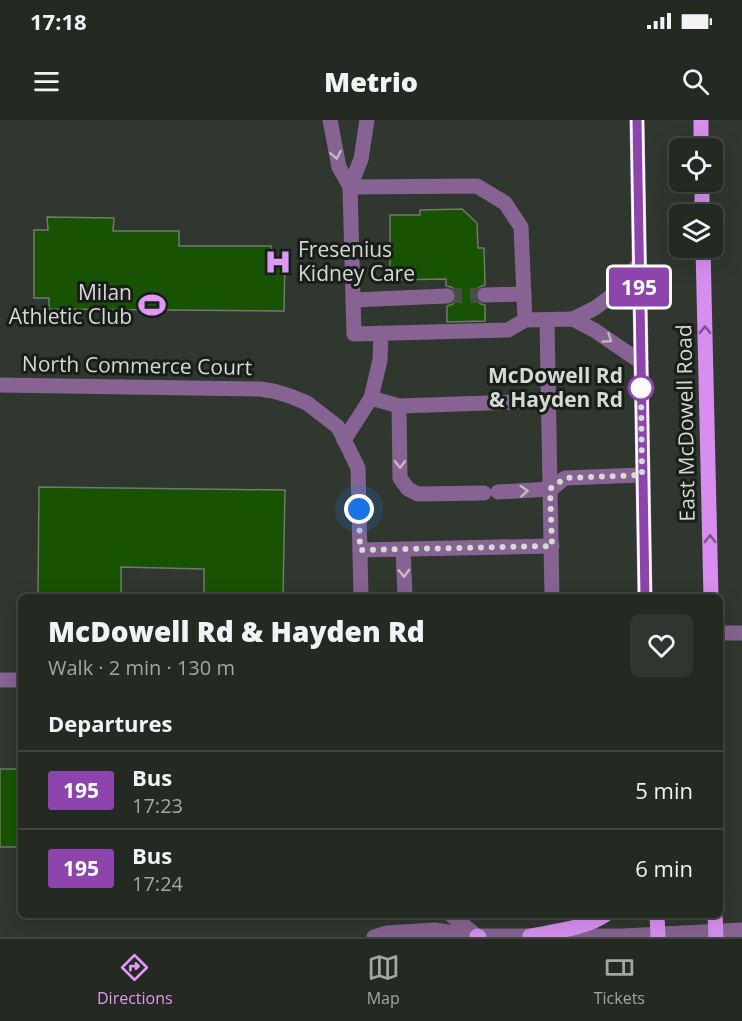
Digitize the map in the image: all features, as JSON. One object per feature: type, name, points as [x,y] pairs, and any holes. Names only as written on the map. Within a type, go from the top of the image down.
[{"type":"main road","points":[[637,120],[645,594]]},
{"type":"main road","points":[[701,120],[701,138]]},
{"type":"main road","name":"East McDowell Road","points":[[703,258],[711,594]]},
{"type":"main road","points":[[530,936],[581,926],[601,918]]},
{"type":"main road","points":[[657,918],[658,936]]},
{"type":"main road","points":[[715,918],[716,934]]},
{"type":"street","points":[[330,120],[339,167],[350,187]]},
{"type":"street","points":[[367,120],[361,159],[350,187],[354,334],[508,330],[525,320],[573,320],[594,330],[641,362]]},
{"type":"street","points":[[350,187],[477,186],[505,203],[521,227],[525,320]]},
{"type":"street","points":[[573,320],[610,297],[639,264]]},
{"type":"street","points":[[485,295],[524,294]]},
{"type":"street","points":[[353,300],[447,296]]},
{"type":"street","points":[[547,320],[552,594]]},
{"type":"street","points":[[344,440],[371,398],[380,360],[381,333]]},
{"type":"street","name":"North Commerce Court","points":[[0,384],[260,389],[290,396],[307,404],[338,428],[358,468],[362,594]]},
{"type":"street","points":[[371,398],[399,406],[549,400]]},
{"type":"street","points":[[399,406],[400,478],[408,489],[418,494],[550,489],[565,478],[642,475]]},
{"type":"street","points":[[360,550],[552,546]]},
{"type":"street","points":[[403,549],[405,594]]},
{"type":"street","points":[[723,633],[742,633]]},
{"type":"street","points":[[0,680],[18,680]]},
{"type":"street","points":[[457,918],[478,937]]},
{"type":"street","points":[[375,937],[387,933],[435,930],[478,937],[658,936],[716,934],[742,930]]},
{"type":"building","points":[[462,209],[477,223],[478,248],[484,248],[485,285],[479,287],[475,295],[477,301],[485,305],[485,321],[447,322],[447,306],[453,304],[457,296],[455,290],[446,286],[446,279],[390,280],[390,215],[420,215],[420,210]]},
{"type":"building","points":[[47,217],[114,218],[113,231],[179,231],[179,246],[271,246],[271,259],[285,259],[284,311],[49,309],[49,298],[34,298],[34,230],[48,230]]},
{"type":"building","points":[[39,487],[285,490],[283,594],[204,594],[204,569],[121,567],[121,594],[38,594]]},
{"type":"building","points":[[0,769],[18,769],[18,847],[0,847]]},
{"type":"tunnel","points":[[447,296],[485,295]]},
{"type":"bus line","name":"195","points":[[637,120],[645,594]]},
{"type":"place","name":"Fresenius Kidney Care","points":[[278,262]]},
{"type":"place","name":"Milan Athletic Club","points":[[152,305]]},
{"type":"place","name":"McDowell Rd & Hayden Rd","points":[[641,388]]},
{"type":"route","points":[[359,509],[360,550],[552,546],[550,489],[565,478],[642,475],[641,388]]}]
